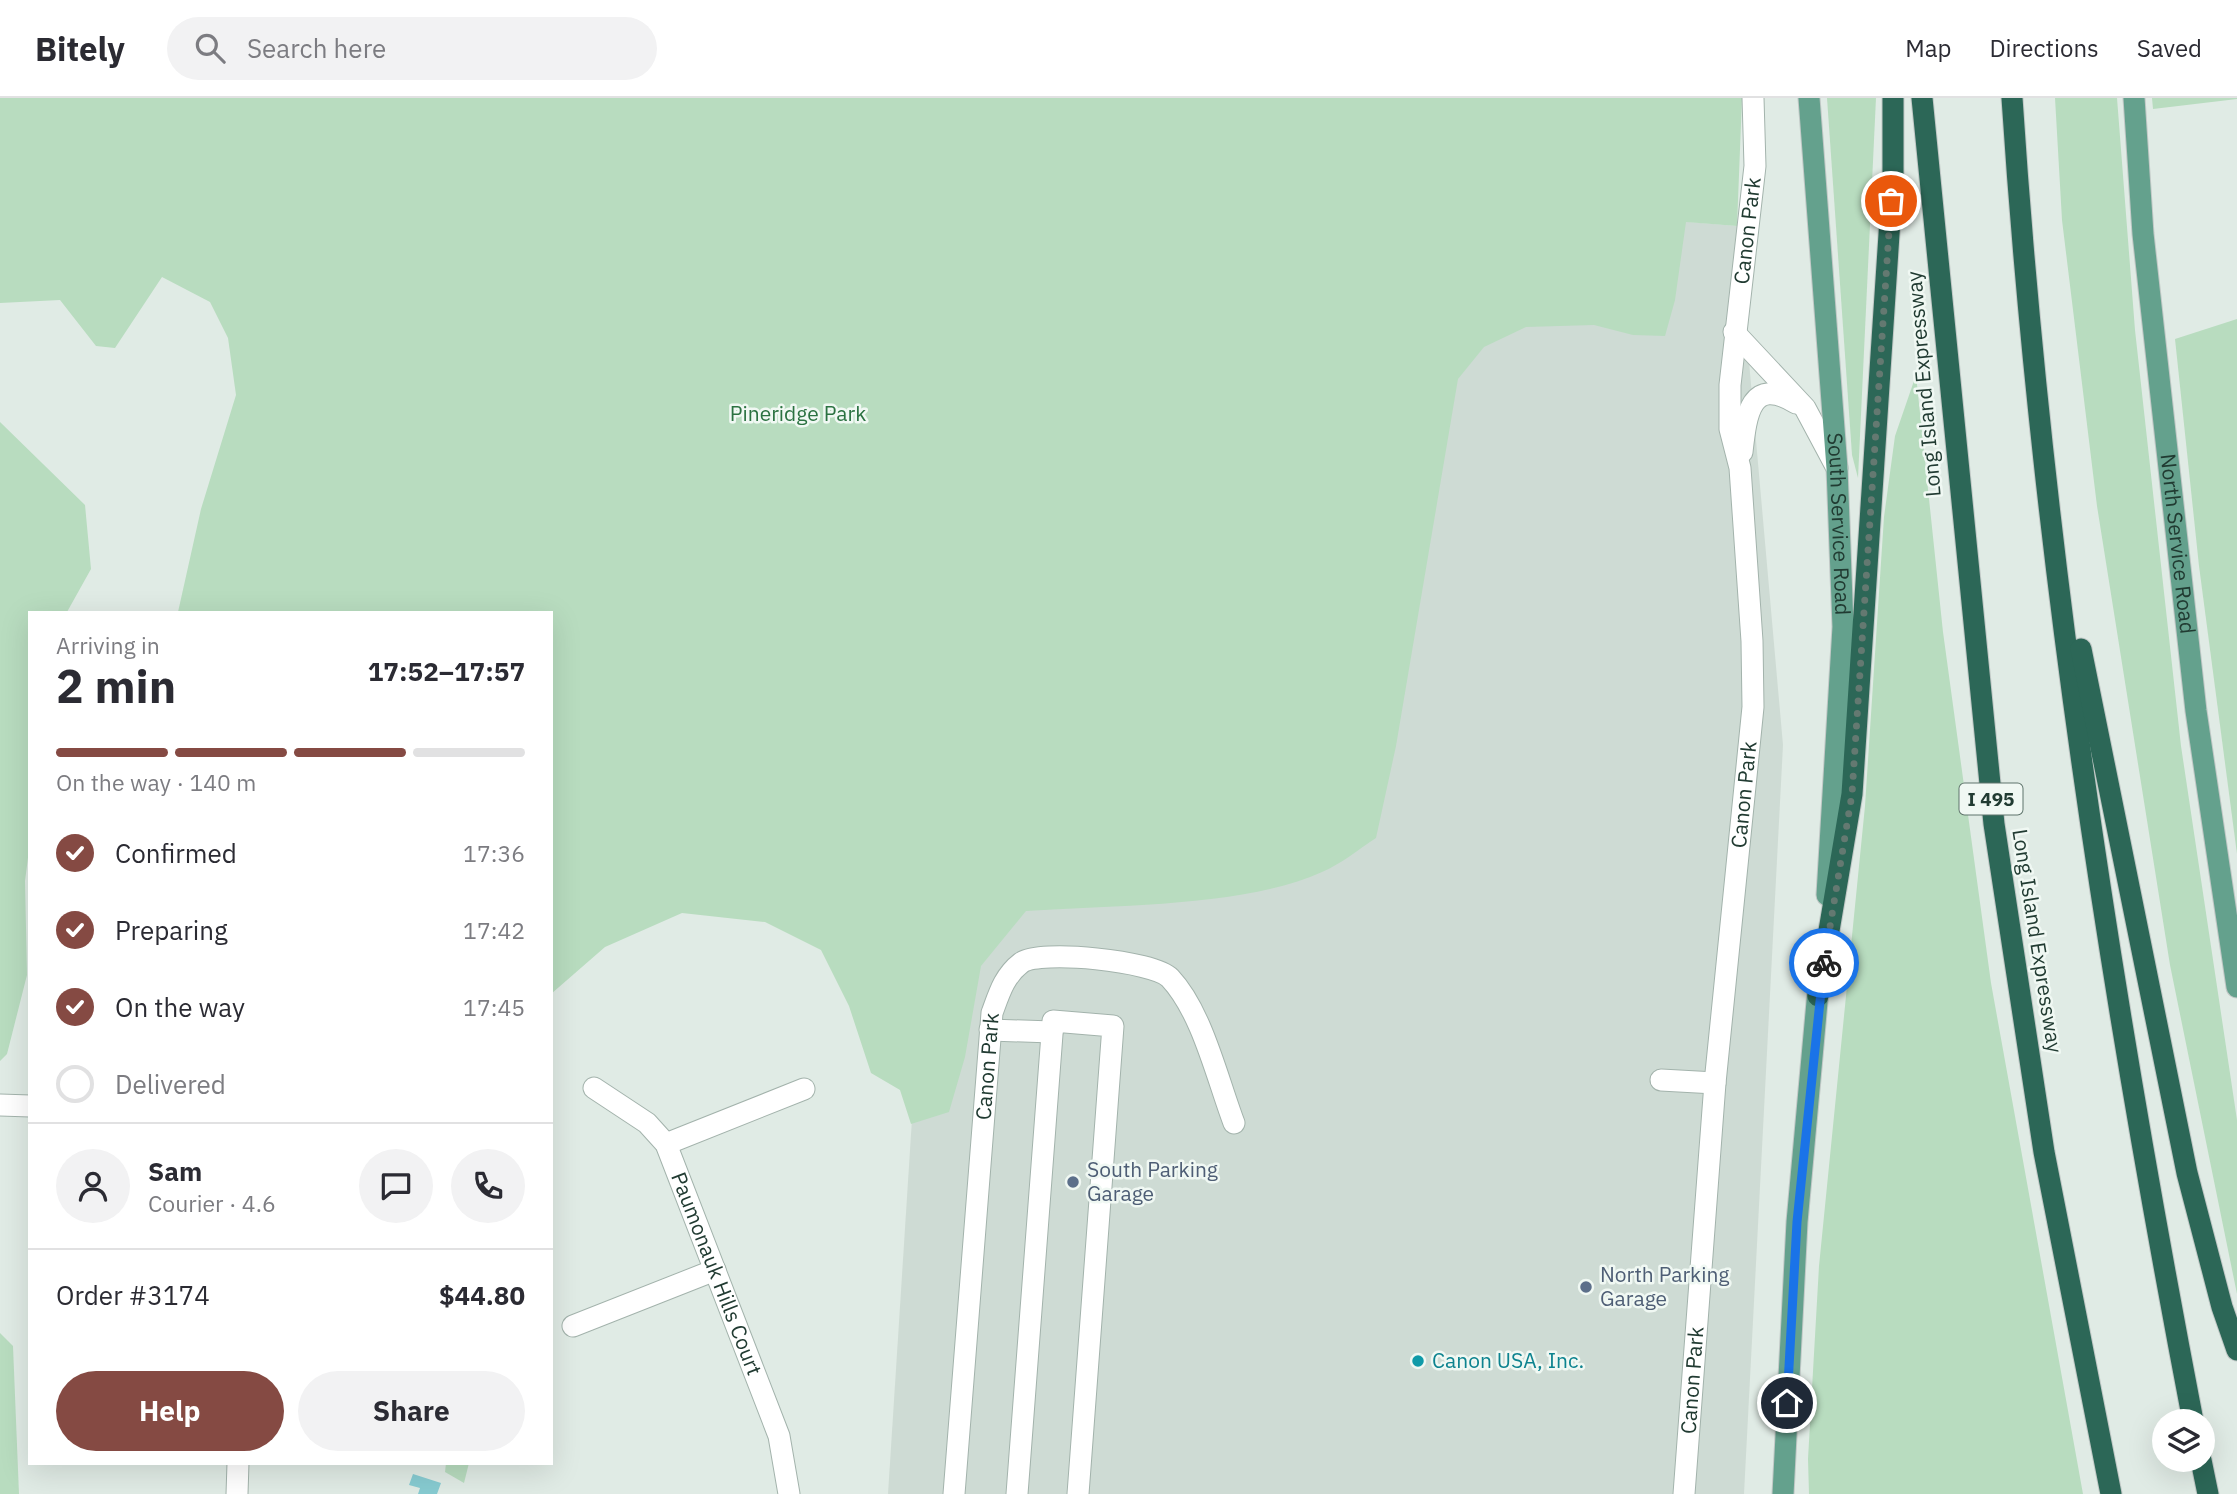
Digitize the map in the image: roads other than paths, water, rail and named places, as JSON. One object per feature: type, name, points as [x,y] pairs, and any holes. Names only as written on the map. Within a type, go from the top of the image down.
[{"type":"highway","points":[[1818,996],[1852,794],[1893,174],[1893,98]]},
{"type":"highway","name":"Long Island Expressway","points":[[1922,98],[1994,824],[2044,1153],[2110,1494]]},
{"type":"highway","points":[[2012,98],[2047,485],[2088,811],[2134,1109],[2191,1409]]},
{"type":"highway","points":[[2047,485],[2187,1173],[2222,1307],[2237,1350]]},
{"type":"highway","points":[[2203,1472],[2208,1494]]},
{"type":"main road","name":"South Service Road","points":[[1783,1494],[1797,1222],[1834,811],[1843,626],[1837,468],[1809,98]]},
{"type":"main road","name":"North Service Road","points":[[2134,98],[2143,234],[2196,711],[2237,987]]},
{"type":"street","name":"Canon Park","points":[[1684,1494],[1715,1083],[1752,707],[1752,641],[1740,468],[1730,429],[1734,332],[1755,166],[1753,98]]},
{"type":"street","points":[[1734,332],[1805,408],[1837,468]]},
{"type":"street","points":[[1740,468],[1746,417],[1756,399],[1770,392],[1782,394],[1805,408]]},
{"type":"street","name":"Canon Park","points":[[954,1494],[990,1030],[992,1013],[1003,982],[1022,962],[1042,956],[1143,964],[1167,975],[1187,999],[1234,1123]]},
{"type":"street","points":[[1017,1494],[1053,1021],[1113,1026],[1078,1494]]},
{"type":"street","points":[[990,1030],[1052,1032]]},
{"type":"street","points":[[1661,1080],[1715,1083]]},
{"type":"street","name":"Paumonauk Hills Court","points":[[594,1088],[647,1124],[666,1144],[779,1436],[789,1494]]},
{"type":"street","points":[[666,1144],[804,1089]]},
{"type":"street","points":[[0,1105],[28,1106]]},
{"type":"street","points":[[573,1326],[715,1270]]},
{"type":"street","points":[[237,1494],[238,1465]]},
{"type":"water","points":[[413,1474],[441,1483],[437,1494],[418,1494],[420,1488],[409,1485]]},
{"type":"place","name":"South Parking Garage","points":[[1073,1182]]},
{"type":"place","name":"North Parking Garage","points":[[1586,1287]]},
{"type":"place","name":"Canon USA, Inc.","points":[[1418,1361]]},
{"type":"park label","name":"Pineridge Park","points":[[798,414]]}]
